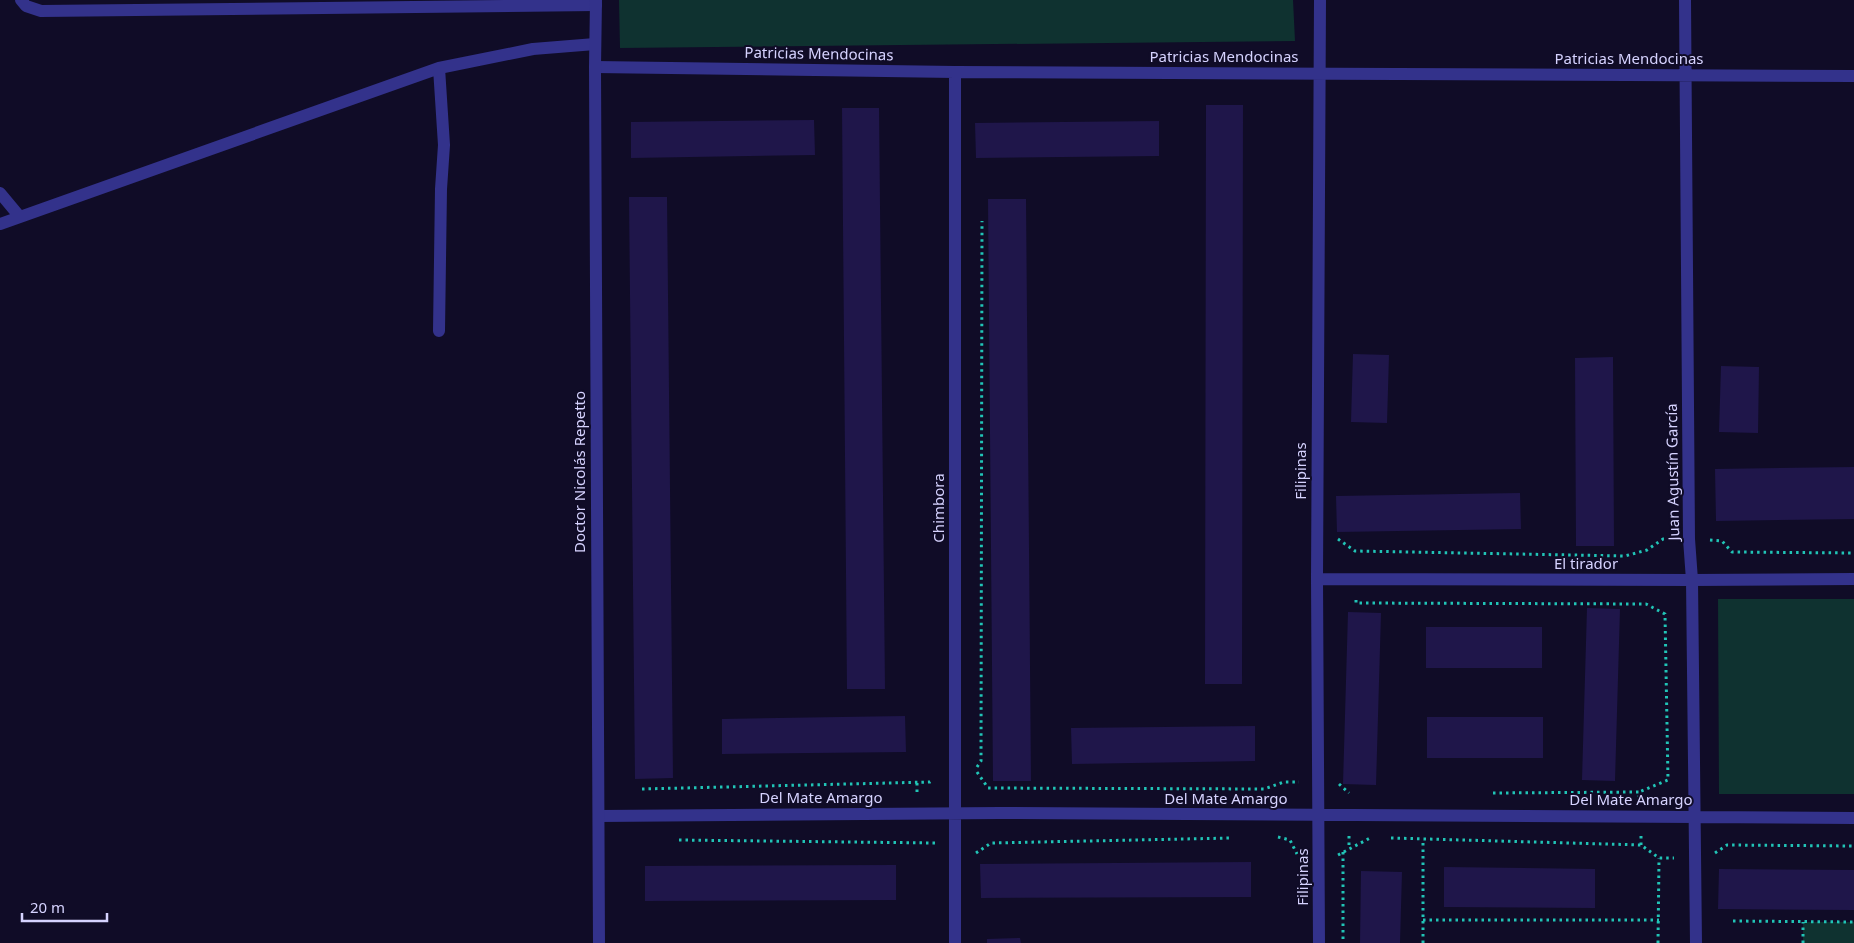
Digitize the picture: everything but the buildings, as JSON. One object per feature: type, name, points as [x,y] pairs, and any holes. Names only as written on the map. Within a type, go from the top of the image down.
[{"type":"street","points":[[21,0],[26,6],[41,10],[418,3],[596,2]]},
{"type":"street","name":"Filipinas","points":[[1319,943],[1317,538],[1320,0]]},
{"type":"street","name":"Juan Agustín García","points":[[1685,0],[1689,540],[1692,580],[1696,943]]},
{"type":"street","name":"Doctor Nicolás Repetto","points":[[596,2],[594,67],[599,943]]},
{"type":"street","points":[[0,224],[439,68],[533,50],[595,44]]},
{"type":"street","name":"Patricias Mendocinas","points":[[594,67],[955,72],[1854,76]]},
{"type":"street","points":[[439,68],[444,145],[441,189],[439,331]]},
{"type":"street","name":"Chimbora","points":[[955,72],[955,943]]},
{"type":"street","points":[[0,193],[20,218]]},
{"type":"street","name":"El tirador","points":[[1317,579],[1692,580],[1854,578]]},
{"type":"street","name":"Del Mate Amargo","points":[[598,816],[956,813],[1854,818]]},
{"type":"path","points":[[982,222],[981,761],[975,769],[988,788],[1264,789],[1284,782],[1338,782],[1348,793],[1358,793]]},
{"type":"path","points":[[1317,538],[1339,539],[1355,551],[1625,556],[1647,550],[1663,539],[1722,541],[1732,552],[1854,553]]},
{"type":"path","points":[[1355,551],[1356,603],[1646,604],[1665,614],[1668,780],[1639,792],[1484,793]]},
{"type":"path","points":[[642,789],[930,782],[944,770],[956,770]]},
{"type":"path","points":[[1639,792],[1641,846]]},
{"type":"path","points":[[678,840],[934,842],[944,858],[973,855],[991,843],[1238,837]]},
{"type":"path","points":[[1277,837],[1290,840],[1296,854],[1319,855],[1338,855],[1368,838],[1377,838]]},
{"type":"path","points":[[1386,838],[1641,846],[1659,858],[1714,860],[1714,853],[1727,845],[1854,846]]},
{"type":"path","points":[[1423,839],[1423,943]]},
{"type":"path","points":[[1343,852],[1343,943]]},
{"type":"path","points":[[1658,943],[1659,858]]},
{"type":"path","points":[[1423,920],[1658,920]]},
{"type":"path","points":[[1733,921],[1854,922]]},
{"type":"path","points":[[1803,922],[1803,943]]},
{"type":"green space","points":[[619,0],[1293,0],[1295,41],[620,48]]},
{"type":"green space","points":[[1718,599],[1854,599],[1854,794],[1719,794]]},
{"type":"green space","points":[[1803,922],[1854,922],[1854,943],[1803,943]]}]
